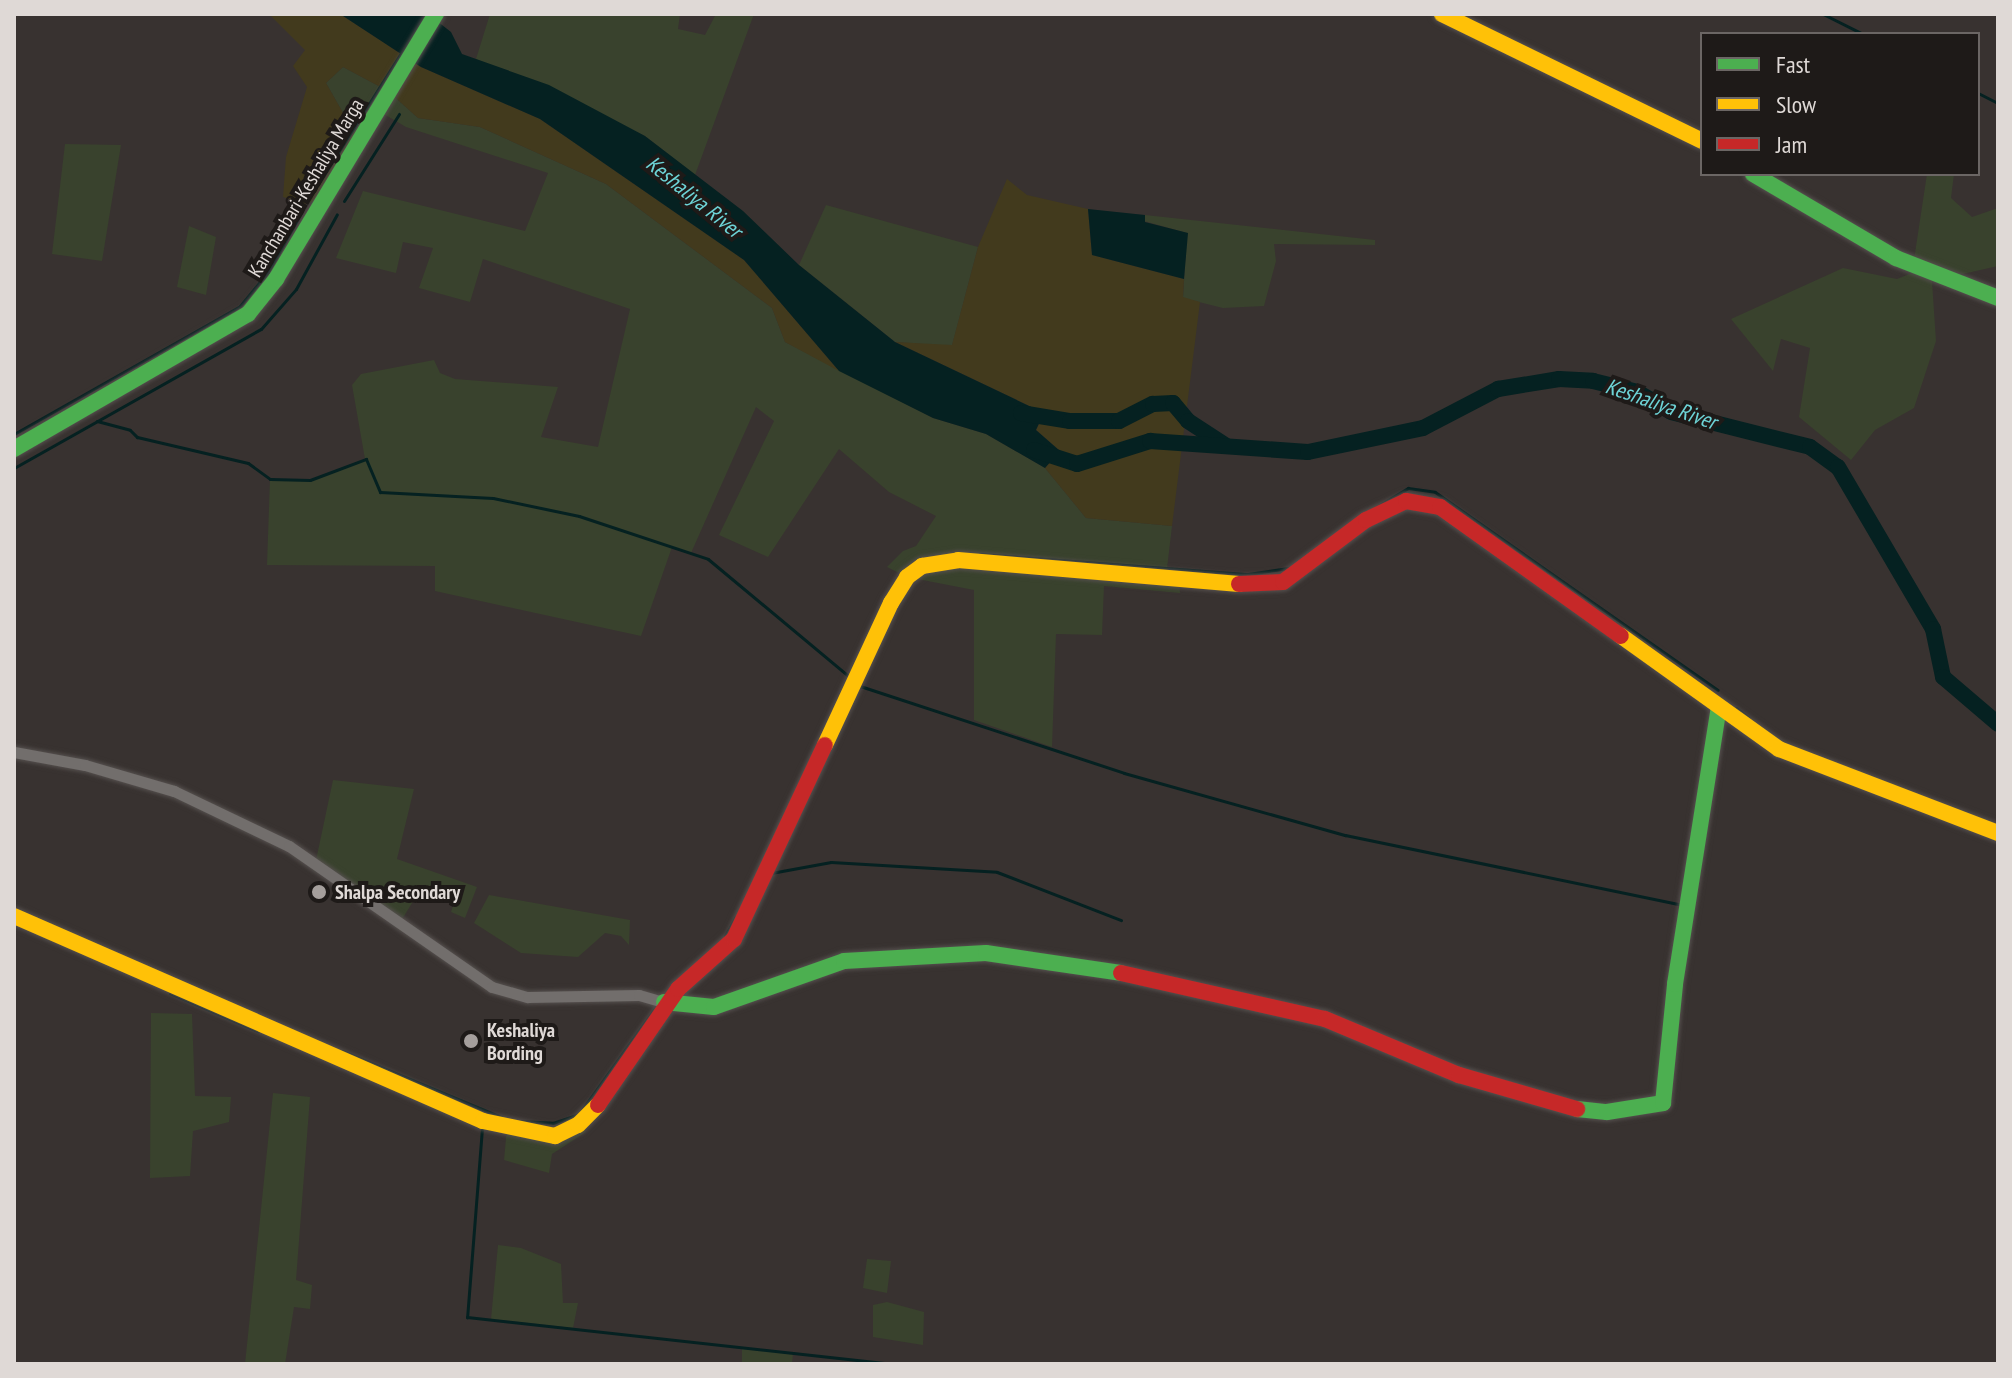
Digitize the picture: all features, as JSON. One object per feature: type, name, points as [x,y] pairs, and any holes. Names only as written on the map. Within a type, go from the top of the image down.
[{"type":"street","name":"Kanchanbari-Keshaliya Marga","points":[[14,449],[248,314],[276,279],[436,14]]},
{"type":"street","points":[[1442,14],[1700,140]]},
{"type":"street","points":[[1756,176],[1896,258],[1998,298]]},
{"type":"street","points":[[14,916],[483,1121],[527,1133],[555,1136],[578,1125],[605,1098],[663,1001],[734,939],[891,603],[907,577],[922,566],[958,560],[1244,584],[1283,582],[1311,566],[1366,520],[1406,501],[1440,507],[1779,749],[1998,833]]},
{"type":"street","points":[[14,752],[85,765],[174,791],[289,846],[492,987],[528,997],[663,1001],[714,1007],[844,961],[986,953],[1131,975],[1325,1019],[1459,1075],[1563,1108],[1607,1112],[1663,1103],[1675,984],[1719,707]]},
{"type":"green space","points":[[490,14],[680,14],[678,29],[705,35],[716,14],[754,14],[695,175],[645,136],[476,59]]},
{"type":"green space","points":[[343,67],[388,91],[418,118],[480,127],[606,184],[772,308],[785,342],[933,418],[986,434],[1045,468],[1086,518],[1172,526],[1166,577],[1179,578],[1180,593],[1104,586],[1102,635],[1056,634],[1052,747],[974,720],[974,590],[907,577],[887,567],[903,551],[916,546],[936,516],[889,492],[839,449],[768,557],[719,535],[774,421],[756,407],[691,553],[672,547],[641,636],[435,591],[435,566],[267,565],[270,479],[310,480],[365,459],[352,385],[361,374],[434,360],[440,373],[455,379],[558,387],[541,437],[598,447],[630,309],[483,259],[470,302],[419,288],[433,248],[403,242],[396,273],[336,258],[363,191],[525,231],[548,173],[406,127],[377,110],[359,141],[326,83]]},
{"type":"green space","points":[[65,144],[121,145],[102,261],[52,254]]},
{"type":"green space","points":[[1927,176],[1954,176],[1951,198],[1972,217],[1998,208],[1998,266],[1932,281],[1936,341],[1914,408],[1875,430],[1851,460],[1799,417],[1810,348],[1781,339],[1773,371],[1731,319],[1843,268],[1897,279],[1912,273]]},
{"type":"green space","points":[[826,205],[978,247],[952,346],[895,342],[799,265]]},
{"type":"green space","points":[[1145,215],[1375,240],[1375,245],[1274,244],[1276,261],[1264,306],[1223,308],[1183,298],[1187,233],[1144,221]]},
{"type":"green space","points":[[189,226],[216,237],[206,295],[177,287]]},
{"type":"green space","points":[[333,780],[414,789],[397,859],[477,887],[465,918],[451,912],[455,900],[420,890],[398,926],[315,865]]},
{"type":"green space","points":[[489,895],[630,920],[629,945],[621,936],[605,933],[578,957],[521,953],[474,923]]},
{"type":"green space","points":[[151,1013],[192,1014],[195,1096],[231,1097],[229,1122],[193,1131],[190,1176],[150,1178]]},
{"type":"green space","points":[[273,1093],[310,1097],[296,1280],[312,1285],[310,1309],[294,1307],[285,1364],[245,1364]]},
{"type":"green space","points":[[578,1125],[586,1132],[552,1154],[549,1173],[504,1160],[507,1127],[527,1133]]},
{"type":"green space","points":[[498,1245],[521,1248],[561,1264],[563,1303],[578,1303],[573,1328],[491,1319]]},
{"type":"green space","points":[[867,1259],[891,1261],[887,1293],[863,1288]]},
{"type":"green space","points":[[887,1302],[924,1312],[923,1345],[873,1337],[873,1305]]},
{"type":"green space","points":[[742,1347],[793,1353],[792,1364],[742,1364]]},
{"type":"sand","points":[[269,14],[340,14],[421,67],[540,119],[744,260],[839,371],[785,342],[772,308],[606,184],[480,127],[418,118],[388,91],[343,67],[326,83],[359,141],[325,197],[306,204],[283,197],[286,157],[307,87],[293,66],[305,50]]},
{"type":"sand","points":[[1007,179],[1027,195],[1088,209],[1092,255],[1184,279],[1183,297],[1200,302],[1172,526],[1086,518],[1045,468],[1060,451],[1036,430],[1044,413],[895,342],[952,345],[978,247]]},
{"type":"water","points":[[340,14],[428,14],[451,32],[462,54],[549,85],[645,136],[743,211],[799,265],[895,342],[1044,413],[1036,430],[1060,451],[1045,468],[986,434],[933,418],[839,371],[744,260],[540,119],[421,67]]},
{"type":"water","points":[[1088,209],[1145,215],[1145,222],[1188,233],[1184,279],[1092,255]]},
{"type":"waterway","points":[[1823,14],[1859,32]]},
{"type":"waterway","points":[[310,197],[401,53]]},
{"type":"waterway","points":[[1980,94],[1998,103]]},
{"type":"waterway","points":[[344,201],[399,114]]},
{"type":"waterway","points":[[14,434],[240,306],[268,272],[301,213]]},
{"type":"waterway","points":[[14,468],[261,329],[296,289],[337,214]]},
{"type":"waterway","name":"Keshaliya River","points":[[1034,450],[1077,464],[1150,441],[1308,452],[1423,428],[1498,389],[1559,379],[1593,381],[1637,392],[1671,412],[1810,447],[1838,467],[1933,629],[1943,677],[1998,724]]},
{"type":"waterway","name":"Keshaliya River","points":[[1021,413],[1070,421],[1119,421],[1153,404],[1173,403],[1188,421],[1225,445]]},
{"type":"waterway","points":[[97,421],[130,430],[137,437],[248,463],[270,479],[310,480],[366,459],[380,492],[493,498],[579,516],[708,559],[851,678]]},
{"type":"waterway","points":[[1350,523],[1408,488],[1435,492],[1718,690]]},
{"type":"waterway","points":[[980,554],[1248,574],[1295,567]]},
{"type":"waterway","points":[[860,686],[1124,773],[1345,835],[1683,905]]},
{"type":"waterway","points":[[1736,708],[1749,718]]},
{"type":"waterway","points":[[771,873],[831,862],[997,872],[1121,920]]},
{"type":"waterway","points":[[725,936],[735,918]]},
{"type":"waterway","points":[[170,993],[258,1031]]},
{"type":"waterway","points":[[520,1121],[553,1123],[579,1114],[658,1004]]},
{"type":"waterway","points":[[342,1051],[501,1117]]},
{"type":"waterway","points":[[482,1128],[467,1317],[895,1364]]},
{"type":"traffic: fast","points":[[14,449],[248,314],[276,279],[436,14]]},
{"type":"traffic: fast","points":[[1756,176],[1896,258],[1998,298]]},
{"type":"traffic: fast","points":[[1577,1109],[1607,1112],[1663,1103],[1675,984],[1719,707]]},
{"type":"traffic: fast","points":[[664,1002],[714,1007],[844,961],[986,953],[1121,973]]},
{"type":"traffic: slow","points":[[1442,14],[1700,140]]},
{"type":"traffic: slow","points":[[825,745],[891,603],[907,577],[922,566],[958,560],[1239,584]]},
{"type":"traffic: slow","points":[[1621,636],[1779,749],[1998,833]]},
{"type":"traffic: slow","points":[[14,916],[483,1121],[555,1136],[578,1125],[598,1105]]},
{"type":"traffic: jam","points":[[1239,584],[1283,582],[1366,520],[1406,501],[1440,507],[1621,636]]},
{"type":"traffic: jam","points":[[598,1105],[678,989],[734,939],[825,745]]},
{"type":"traffic: jam","points":[[1121,973],[1325,1019],[1459,1075],[1577,1109]]},
{"type":"place","name":"Shalpa Secondary","points":[[319,892]]},
{"type":"place","name":"Keshaliya Bording","points":[[471,1041]]}]
